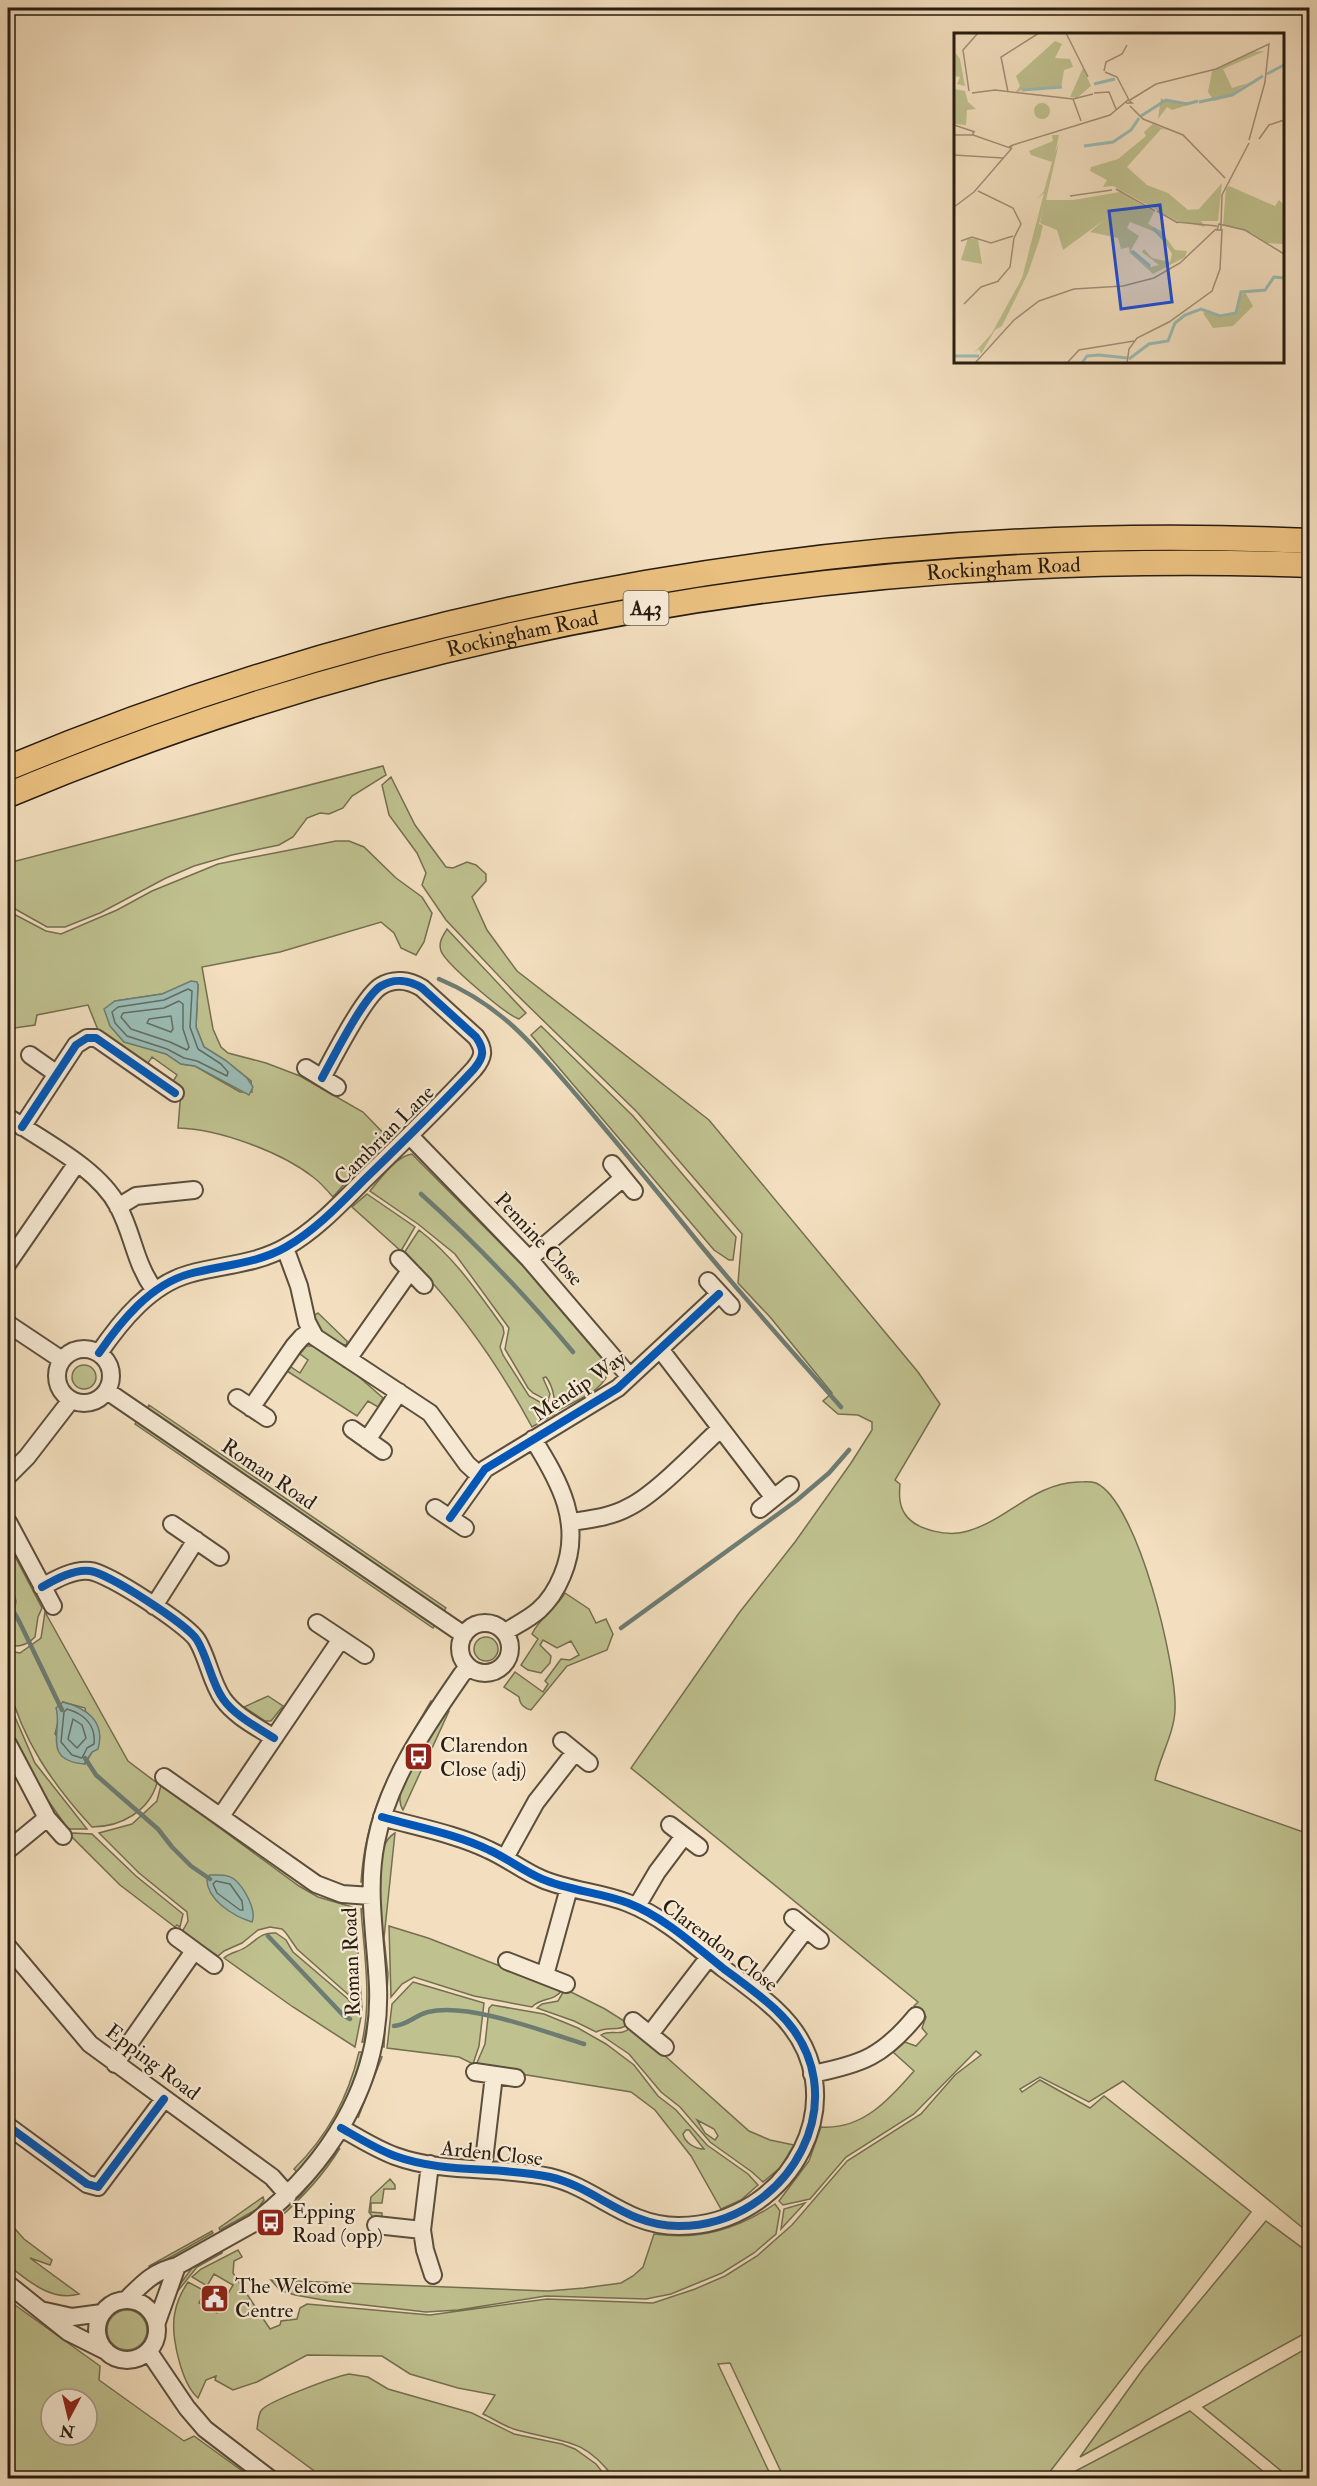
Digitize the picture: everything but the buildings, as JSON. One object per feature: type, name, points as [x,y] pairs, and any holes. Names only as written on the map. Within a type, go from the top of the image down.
[{"type":"highway","name":"Rockingham Road","points":[[8,768],[202,695],[380,642],[504,611],[673,578],[848,554],[970,544],[1070,539],[1183,538],[1310,541]]},
{"type":"highway","name":"Rockingham Road","points":[[8,795],[135,744],[315,685],[499,637],[680,601],[852,578],[970,568],[1163,562],[1310,565]]},
{"type":"street","name":"Cambrian Lane","points":[[99,1353],[118,1326],[155,1291],[189,1274],[247,1262],[285,1248],[312,1229],[410,1136],[474,1069],[483,1054],[482,1046],[476,1037],[422,988],[404,981],[392,981],[376,990],[322,1078]]},
{"type":"street","points":[[22,1127],[76,1045],[87,1038],[96,1038],[175,1093]]},
{"type":"street","points":[[30,1055],[57,1074]]},
{"type":"street","points":[[306,1068],[337,1087]]},
{"type":"street","points":[[8,1117],[77,1163],[107,1190],[118,1207],[141,1269],[155,1291]]},
{"type":"street","name":"Pennine Close","points":[[410,1136],[529,1259],[630,1377]]},
{"type":"street","points":[[8,1263],[77,1163]]},
{"type":"street","points":[[612,1164],[634,1191]]},
{"type":"street","points":[[529,1259],[623,1178]]},
{"type":"street","points":[[118,1207],[136,1196],[194,1190]]},
{"type":"street","points":[[285,1248],[293,1266],[311,1331],[315,1337],[430,1413],[467,1464],[479,1475]]},
{"type":"street","points":[[348,1359],[405,1265],[423,1285]]},
{"type":"street","points":[[708,1281],[731,1306]]},
{"type":"street","name":"Mendip Way","points":[[450,1518],[479,1475],[494,1462],[618,1388],[719,1294]]},
{"type":"street","points":[[8,1324],[62,1360]]},
{"type":"street","points":[[267,1418],[244,1403],[302,1337],[311,1331]]},
{"type":"street","points":[[83,1349],[99,1353],[106,1359],[111,1375],[107,1391],[95,1401],[87,1404],[71,1400],[61,1391],[57,1378],[62,1360],[75,1350],[83,1349]]},
{"type":"street","points":[[660,1349],[774,1498]]},
{"type":"street","name":"Roman Road","points":[[107,1391],[464,1635]]},
{"type":"street","points":[[367,1440],[399,1392]]},
{"type":"street","points":[[8,1476],[27,1457],[71,1400]]},
{"type":"street","points":[[571,1522],[600,1518],[630,1507],[652,1491],[720,1429]]},
{"type":"street","points":[[352,1430],[382,1451]]},
{"type":"street","points":[[505,1632],[540,1609],[555,1591],[568,1560],[572,1537],[571,1522],[562,1490],[533,1439]]},
{"type":"street","points":[[760,1509],[790,1485]]},
{"type":"street","points":[[435,1508],[465,1528]]},
{"type":"street","points":[[8,1522],[53,1606]]},
{"type":"street","points":[[172,1524],[220,1557]]},
{"type":"street","points":[[154,1606],[196,1540]]},
{"type":"street","points":[[42,1587],[73,1573],[90,1571],[111,1579],[154,1606],[193,1634],[222,1699],[231,1708],[274,1738]]},
{"type":"street","points":[[317,1623],[365,1655]]},
{"type":"street","points":[[485,1623],[499,1627],[505,1632],[510,1648],[506,1663],[500,1669],[484,1673],[469,1667],[461,1654],[460,1647],[464,1635],[471,1628],[485,1623]]},
{"type":"street","points":[[220,1816],[341,1639]]},
{"type":"street","name":"Roman Road","points":[[127,2299],[150,2276],[163,2269],[177,2266],[254,2223],[288,2194],[317,2163],[342,2127],[363,2078],[372,2049],[376,2024],[378,1985],[371,1896],[373,1860],[382,1817],[398,1777],[419,1739],[469,1667]]},
{"type":"street","points":[[8,1744],[47,1818],[63,1836]]},
{"type":"street","points":[[505,1858],[569,1747],[590,1763]]},
{"type":"street","points":[[165,1777],[316,1884],[342,1894],[371,1896]]},
{"type":"street","name":"Clarendon Close","points":[[382,1817],[486,1848],[539,1878],[637,1906],[665,1923],[757,1994],[777,2011],[794,2032],[806,2053],[812,2074],[813,2115],[807,2140],[795,2164]]},
{"type":"street","points":[[8,1850],[47,1818]]},
{"type":"street","points":[[670,1825],[699,1847]]},
{"type":"street","name":"Clarendon Close","points":[[637,1906],[657,1872],[684,1836]]},
{"type":"street","points":[[545,1975],[569,1888]]},
{"type":"street","points":[[793,1918],[820,1940]]},
{"type":"street","name":"Clarendon Close","points":[[757,1994],[806,1929]]},
{"type":"street","points":[[176,1937],[214,1965]]},
{"type":"street","name":"Epping Road","points":[[8,1947],[90,2044],[272,2177],[288,2194]]},
{"type":"street","points":[[115,2064],[194,1951]]},
{"type":"street","name":"Clarendon Close","points":[[650,2034],[709,1957]]},
{"type":"street","points":[[507,1961],[566,1984]]},
{"type":"street","points":[[633,2021],[665,2047]]},
{"type":"street","points":[[812,2074],[851,2066],[871,2058],[911,2021],[919,2039]]},
{"type":"street","points":[[475,2072],[516,2078]]},
{"type":"street","name":"Arden Close","points":[[483,2169],[494,2075]]},
{"type":"street","points":[[8,2126],[87,2184],[98,2187],[164,2099]]},
{"type":"street","name":"Arden Close","points":[[342,2127],[398,2157],[430,2164],[537,2174],[558,2179],[585,2190],[628,2216],[675,2227],[715,2222],[738,2214],[769,2193],[795,2164]]},
{"type":"street","name":"Arden Close","points":[[430,2164],[422,2230],[425,2250],[433,2275]]},
{"type":"street","points":[[376,2225],[422,2230]]},
{"type":"street","points":[[157,2322],[177,2266]]},
{"type":"street","points":[[8,2284],[68,2332],[106,2351],[113,2357],[131,2360],[149,2352],[158,2333],[153,2312],[145,2305],[127,2299],[109,2306],[99,2320],[98,2337],[106,2351]]},
{"type":"street","points":[[44,2311],[72,2317],[102,2313]]},
{"type":"street","points":[[149,2352],[187,2408],[205,2429],[269,2478]]},
{"type":"green space","points":[[383,766],[386,775],[352,796],[343,808],[329,814],[320,813],[307,818],[293,837],[279,845],[194,866],[100,913],[65,927],[47,927],[8,905],[8,863]]},
{"type":"green space","points":[[391,777],[415,825],[446,867],[453,868],[467,862],[476,865],[486,874],[486,881],[472,897],[487,930],[517,971],[709,1120],[918,1372],[940,1404],[895,1480],[900,1484],[900,1500],[910,1520],[934,1531],[961,1533],[983,1526],[1047,1489],[1078,1482],[1096,1483],[1112,1496],[1140,1552],[1152,1587],[1169,1659],[1174,1688],[1174,1719],[1155,1780],[1309,1834],[1309,2233],[1123,2081],[1089,2102],[1040,2077],[1020,2089],[1022,2092],[1040,2080],[1090,2108],[1104,2096],[1251,2212],[1045,2478],[784,2478],[730,2363],[718,2364],[772,2478],[614,2478],[603,2464],[582,2448],[571,2443],[513,2429],[483,2414],[495,2395],[458,2388],[410,2374],[382,2356],[307,2355],[257,2382],[233,2390],[215,2380],[216,2376],[206,2380],[198,2398],[182,2370],[174,2333],[175,2312],[180,2296],[188,2282],[205,2291],[199,2303],[217,2313],[233,2285],[214,2274],[207,2286],[192,2277],[201,2269],[238,2250],[242,2257],[234,2261],[233,2273],[270,2329],[280,2325],[281,2321],[297,2319],[300,2308],[307,2304],[430,2315],[547,2299],[653,2303],[695,2289],[725,2276],[757,2256],[792,2225],[847,2161],[921,2114],[955,2075],[981,2055],[976,2051],[914,2114],[846,2157],[810,2199],[783,2205],[779,2201],[809,2161],[821,2127],[849,2124],[874,2111],[914,2071],[893,2052],[905,2042],[916,2046],[927,2034],[922,2028],[926,2017],[914,2006],[918,2002],[631,1768],[739,1613],[795,1542],[851,1463],[872,1430],[872,1422],[858,1415],[838,1414],[823,1401],[832,1393],[770,1317],[738,1283],[742,1234],[637,1112],[514,992],[446,920],[422,885],[426,873],[417,853],[389,815],[382,785]]},
{"type":"green space","points":[[336,841],[349,841],[364,847],[396,878],[422,897],[432,913],[424,942],[416,955],[401,948],[394,933],[381,922],[280,952],[202,967],[213,1029],[221,1047],[228,1053],[266,1063],[300,1076],[363,1112],[390,1140],[352,1175],[333,1197],[313,1177],[267,1151],[230,1137],[178,1128],[181,1090],[172,1083],[177,1075],[152,1057],[146,1066],[131,1052],[100,1035],[88,1005],[37,1015],[35,1025],[8,1029],[8,911],[46,931],[61,934],[117,910],[152,891],[218,864]],"holes":[[[198,985],[196,1027],[204,1047],[251,1081],[252,1092],[240,1092],[195,1066],[181,1064],[166,1054],[146,1047],[115,1001],[162,994]]]},
{"type":"green space","points":[[447,929],[526,1013],[519,1019],[512,1015],[453,966],[440,948],[441,939]]},
{"type":"green space","points":[[541,1026],[633,1116],[736,1237],[733,1260],[729,1260],[714,1250],[531,1035]]},
{"type":"green space","points":[[412,1154],[523,1266],[609,1367],[603,1382],[597,1388],[559,1410],[552,1387],[546,1377],[543,1378],[550,1394],[548,1401],[533,1393],[505,1349],[509,1328],[455,1254],[418,1224],[370,1191],[394,1163]]},
{"type":"green space","points":[[367,1194],[415,1227],[401,1251],[352,1207]]},
{"type":"green space","points":[[419,1230],[443,1251],[484,1300],[503,1327],[504,1333],[500,1347],[503,1355],[529,1396],[547,1406],[554,1414],[532,1427],[505,1380],[475,1336],[441,1293],[404,1253]]},
{"type":"green space","points":[[318,1313],[347,1341],[347,1345],[331,1340],[322,1332],[312,1317]]},
{"type":"green space","points":[[306,1346],[313,1346],[359,1377],[383,1398],[378,1407],[368,1401],[357,1416],[287,1371],[291,1367],[300,1373],[308,1360],[300,1354]]},
{"type":"green space","points":[[84,1365],[93,1368],[96,1377],[93,1386],[84,1389],[75,1386],[72,1377],[75,1368]]},
{"type":"green space","points":[[149,1405],[446,1608],[443,1612],[146,1410]]},
{"type":"green space","points":[[138,1419],[436,1624],[433,1628],[135,1424]]},
{"type":"green space","points":[[8,1543],[42,1608],[35,1637],[26,1644],[15,1646],[8,1646],[8,1615],[14,1613],[12,1584],[8,1575]]},
{"type":"green space","points":[[565,1593],[589,1609],[596,1623],[606,1619],[613,1634],[607,1650],[567,1666],[531,1710],[523,1706],[519,1697],[504,1687],[515,1672],[543,1692],[548,1684],[545,1681],[561,1659],[570,1660],[579,1655],[571,1641],[557,1648],[543,1640],[540,1645],[551,1656],[550,1663],[541,1673],[528,1670],[521,1665],[538,1639],[532,1634],[535,1629]]},
{"type":"green space","points":[[45,1612],[128,1761],[157,1783],[148,1802],[132,1816],[113,1824],[92,1827],[64,1795],[30,1743],[14,1705],[7,1680],[8,1651],[20,1653],[41,1638]],"holes":[[[63,1702],[85,1708],[92,1752],[85,1764],[55,1734]]]},
{"type":"green space","points":[[486,1637],[495,1640],[498,1649],[495,1658],[486,1661],[477,1658],[474,1649],[477,1640]]},
{"type":"green space","points":[[268,1696],[283,1706],[271,1721],[265,1721],[244,1707]]},
{"type":"green space","points":[[8,1701],[35,1763],[87,1829],[68,1829],[33,1779],[8,1729]]},
{"type":"green space","points":[[431,1701],[434,1702],[383,1793],[371,1827],[363,1882],[361,1882],[369,1831],[384,1787]]},
{"type":"green space","points":[[447,1710],[449,1711],[427,1759],[421,1751]]},
{"type":"green space","points":[[417,1758],[425,1762],[403,1810],[400,1804],[401,1791]]},
{"type":"green space","points":[[161,1785],[299,1886],[318,1897],[352,1907],[355,1911],[362,2009],[297,1949],[282,1929],[270,1927],[258,1930],[242,1943],[218,1956],[182,1932],[188,1921],[187,1912],[139,1873],[99,1833],[132,1824],[157,1801]]},
{"type":"green space","points":[[73,1833],[92,1834],[136,1876],[183,1914],[180,1927],[177,1925],[175,1927],[120,1885],[70,1835]]},
{"type":"green space","points":[[395,1833],[384,1938],[388,1974],[384,2047],[381,2046],[386,1977],[378,1878],[380,1858],[386,1843]]},
{"type":"green space","points":[[363,1908],[370,1984],[369,2013],[364,2042],[362,2042],[367,1993],[361,1909]]},
{"type":"green space","points":[[389,1926],[428,1938],[562,1990],[559,1994],[532,2007],[474,1996],[414,1977],[402,1984],[391,1997]]},
{"type":"green space","points":[[276,1933],[286,1940],[293,1952],[348,1999],[361,2017],[355,2047],[224,1958],[243,1949],[263,1935]]},
{"type":"green space","points":[[413,1982],[484,2003],[479,2046],[473,2064],[459,2057],[387,2048],[392,2004]]},
{"type":"green space","points":[[565,1989],[629,2024],[621,2028],[596,2032],[574,2021],[537,2008],[542,2004],[558,2001]]},
{"type":"green space","points":[[492,2005],[544,2014],[578,2028],[606,2044],[634,2065],[658,2096],[676,2110],[707,2145],[748,2174],[758,2185],[741,2200],[721,2209],[691,2156],[655,2110],[631,2092],[521,2074],[520,2070],[476,2065],[485,2044],[489,2008]],"holes":[[[689,2130],[704,2149],[688,2143],[683,2134]]]},
{"type":"green space","points":[[630,2028],[664,2055],[749,2131],[770,2140],[794,2145],[781,2167],[763,2182],[710,2142],[680,2107],[661,2092],[629,2054],[601,2035],[627,2031]],"holes":[[[697,2120],[714,2129],[718,2136],[715,2140],[705,2133]]]},
{"type":"green space","points":[[359,2052],[362,2052],[353,2084],[338,2118],[319,2149],[297,2172],[294,2169],[327,2129],[343,2100]]},
{"type":"green space","points":[[379,2056],[382,2057],[358,2118]]},
{"type":"green space","points":[[340,2148],[311,2187],[277,2220],[275,2218],[301,2195]]},
{"type":"green space","points":[[390,2179],[395,2189],[384,2189],[382,2203],[371,2203],[371,2212],[382,2213],[382,2217],[375,2216],[374,2219],[369,2212],[371,2197]]},
{"type":"green space","points":[[263,2197],[264,2200],[257,2209],[220,2230],[219,2228]]},
{"type":"green space","points":[[805,2203],[781,2229],[784,2209]]},
{"type":"green space","points":[[775,2204],[780,2211],[776,2234],[754,2253],[722,2273],[671,2294],[646,2299],[546,2296],[458,2310],[426,2312],[295,2295],[280,2290],[271,2280],[548,2291],[621,2283],[643,2267],[654,2234],[687,2236],[717,2231],[746,2220]]},
{"type":"green space","points":[[8,2221],[24,2239],[52,2260],[50,2265],[30,2258],[79,2294],[69,2296],[50,2293],[8,2265]]},
{"type":"green space","points":[[1266,2221],[1309,2253],[1309,2331],[1080,2457],[1143,2369]]},
{"type":"green space","points":[[212,2231],[213,2233],[150,2269],[149,2266]]},
{"type":"green space","points":[[222,2251],[197,2267],[177,2292],[175,2291],[192,2268]]},
{"type":"green space","points":[[8,2300],[100,2366],[99,2380],[184,2441],[194,2436],[252,2478],[8,2478]]},
{"type":"green space","points":[[127,2310],[135,2311],[141,2316],[146,2322],[146,2338],[141,2344],[135,2349],[127,2350],[119,2349],[113,2344],[108,2338],[107,2330],[108,2322],[113,2316],[119,2311]]},
{"type":"green space","points":[[1309,2347],[1309,2478],[1290,2478],[1203,2407]]},
{"type":"green space","points":[[349,2374],[368,2377],[388,2389],[472,2413],[514,2434],[575,2449],[596,2464],[607,2478],[324,2478],[257,2429],[260,2413],[265,2407],[302,2390]]},
{"type":"green space","points":[[1190,2411],[1271,2478],[1065,2478],[1066,2476]]},
{"type":"water","points":[[191,981],[197,982],[198,985],[196,1027],[204,1047],[247,1078],[253,1087],[249,1095],[195,1066],[181,1064],[166,1054],[124,1042],[110,1026],[104,1009],[115,1001],[162,994]]},
{"type":"water","points":[[8,1575],[16,1601],[14,1613],[8,1615]]},
{"type":"water","points":[[63,1702],[86,1712],[97,1723],[100,1739],[98,1749],[92,1752],[84,1764],[62,1757],[58,1750],[56,1708]]},
{"type":"water","points":[[210,1875],[228,1876],[238,1883],[251,1905],[252,1922],[237,1916],[215,1899],[208,1885],[207,1877]]},
{"type":"waterway","points":[[439,979],[484,1003],[503,1017],[536,1049],[733,1284],[841,1407]]},
{"type":"waterway","points":[[421,1194],[500,1270],[573,1352]]},
{"type":"waterway","points":[[621,1628],[796,1501],[829,1473],[849,1450]]},
{"type":"waterway","points":[[8,1602],[62,1710]]},
{"type":"waterway","points":[[85,1758],[96,1775],[158,1829],[191,1866],[210,1879]]},
{"type":"waterway","points":[[268,1936],[343,2015],[350,2019]]},
{"type":"waterway","points":[[394,2026],[428,2012],[464,2011],[528,2026],[584,2044]]},
{"type":"cycle path","points":[[99,1353],[127,1317],[149,1295],[162,1286],[189,1274],[239,1264],[275,1253],[308,1233],[461,1083],[477,1065],[482,1050],[476,1037],[422,988],[412,983],[396,981],[381,986],[366,1002],[322,1078]]},
{"type":"cycle path","points":[[22,1127],[76,1045],[87,1038],[96,1038],[175,1093]]},
{"type":"cycle path","points":[[450,1518],[485,1469],[618,1388],[719,1294]]},
{"type":"cycle path","points":[[42,1587],[71,1573],[90,1571],[113,1581],[147,1601],[179,1623],[197,1640],[215,1685],[228,1705],[247,1721],[274,1738]]},
{"type":"cycle path","points":[[341,2128],[381,2150],[414,2162],[550,2177],[583,2189],[643,2220],[678,2226],[718,2220],[753,2204],[781,2180],[802,2150],[813,2115],[814,2079],[802,2043],[770,2004],[666,1924],[628,1903],[542,1879],[476,1844],[382,1817]]},
{"type":"cycle path","points":[[8,2126],[87,2184],[98,2187],[164,2099]]},
{"type":"place","name":"Clarendon Close (adj)","points":[[419,1757]]},
{"type":"place","name":"Epping Road (opp)","points":[[271,2223]]},
{"type":"place","name":"The Welcome Centre","points":[[214,2298]]}]
